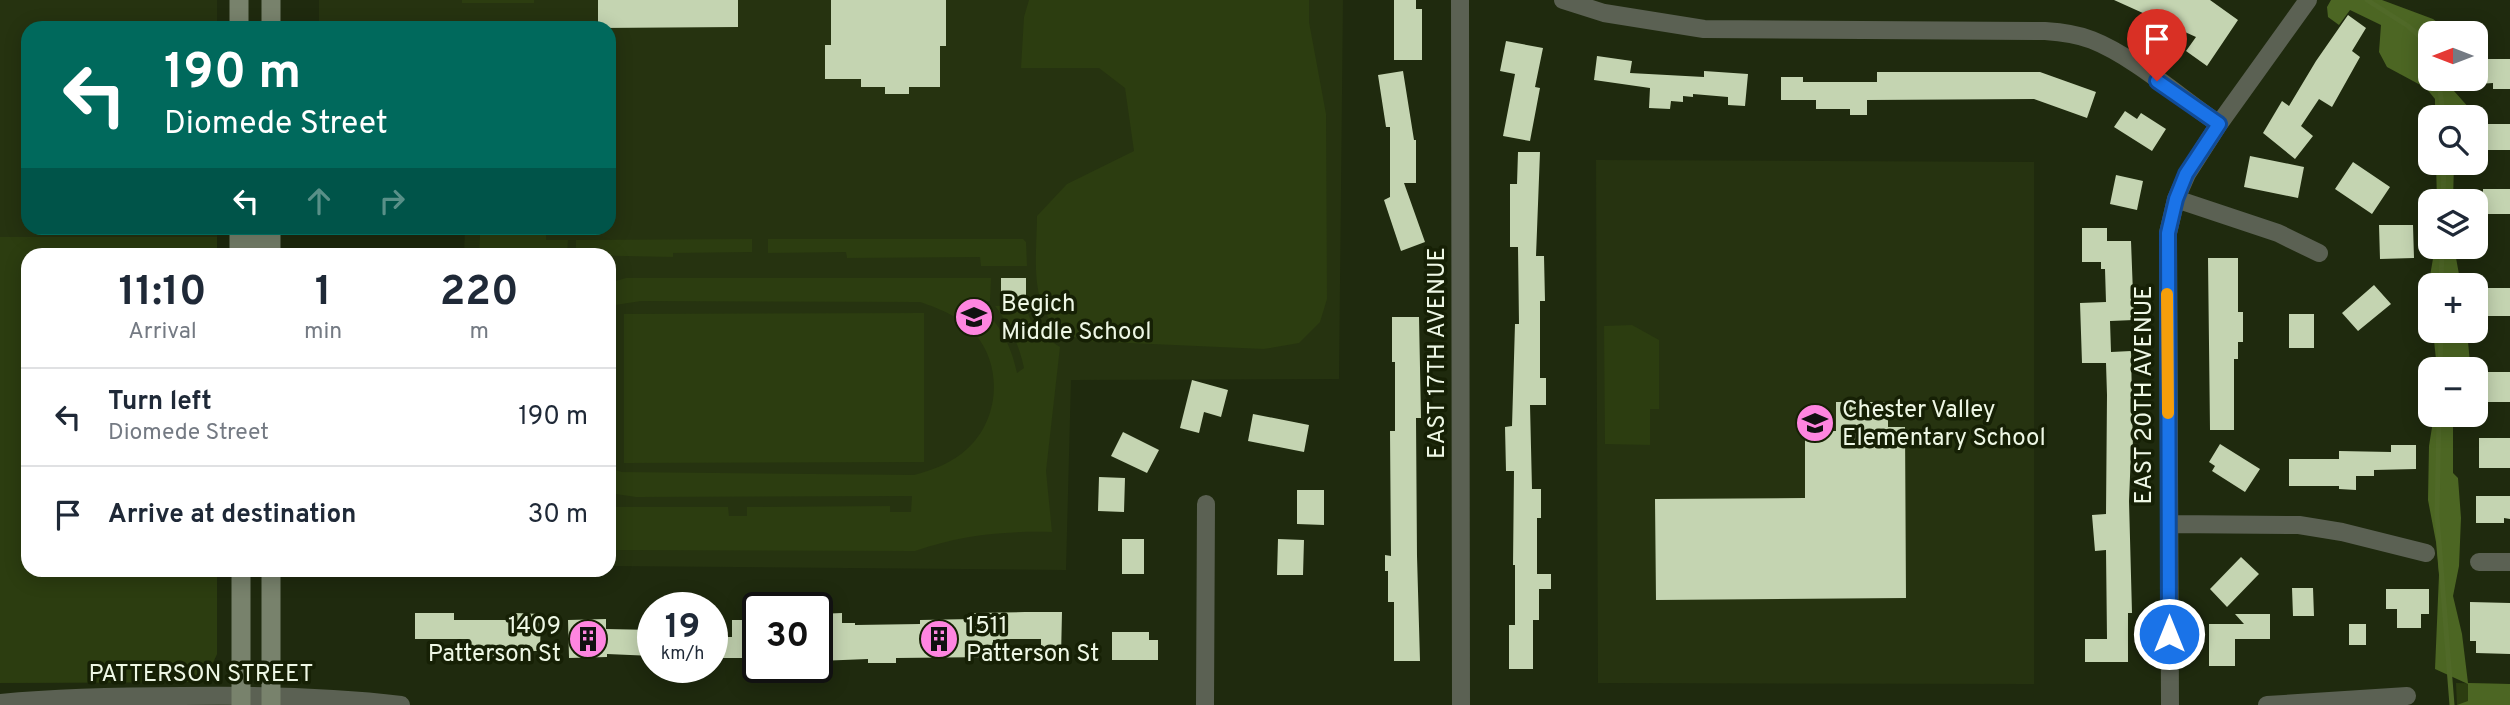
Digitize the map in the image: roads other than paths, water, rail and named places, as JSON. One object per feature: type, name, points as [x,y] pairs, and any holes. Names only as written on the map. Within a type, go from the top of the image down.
[{"type":"main road","points":[[239,0],[239,21]]},
{"type":"main road","points":[[271,0],[271,21]]},
{"type":"main road","points":[[241,577],[241,700]]},
{"type":"main road","points":[[271,577],[271,701]]},
{"type":"street","name":"EAST 17TH AVENUE","points":[[1460,0],[1461,705]]},
{"type":"street","points":[[1563,0],[1604,13],[1704,29],[2045,30],[2071,34],[2093,40],[2116,52],[2219,124]]},
{"type":"street","name":"EAST 20TH AVENUE","points":[[2169,705],[2168,233],[2176,199],[2186,174],[2308,0]]},
{"type":"street","points":[[2176,199],[2277,233],[2319,253]]},
{"type":"street","points":[[1205,705],[1206,504]]},
{"type":"street","points":[[2169,524],[2299,525],[2342,532],[2426,553]]},
{"type":"street","points":[[2479,562],[2510,562]]},
{"type":"street","points":[[2267,705],[2407,696]]},
{"type":"street","name":"PATTERSON STREET","points":[[2,704],[62,697],[271,701],[356,699],[401,705]]},
{"type":"waterway","points":[[2367,0],[2418,35]]},
{"type":"waterway","points":[[2440,91],[2442,105]]},
{"type":"waterway","points":[[2443,189],[2444,175]]},
{"type":"waterway","points":[[2441,273],[2442,259]]},
{"type":"waterway","points":[[2440,357],[2441,343]]},
{"type":"waterway","points":[[2439,427],[2437,516],[2452,705]]},
{"type":"place","name":"Begich Middle School","points":[[974,317]]},
{"type":"place","name":"Chester Valley Elementary School","points":[[1815,423]]},
{"type":"place","name":"1409 Patterson St","points":[[588,639]]},
{"type":"place","name":"1511 Patterson St","points":[[939,639]]}]
